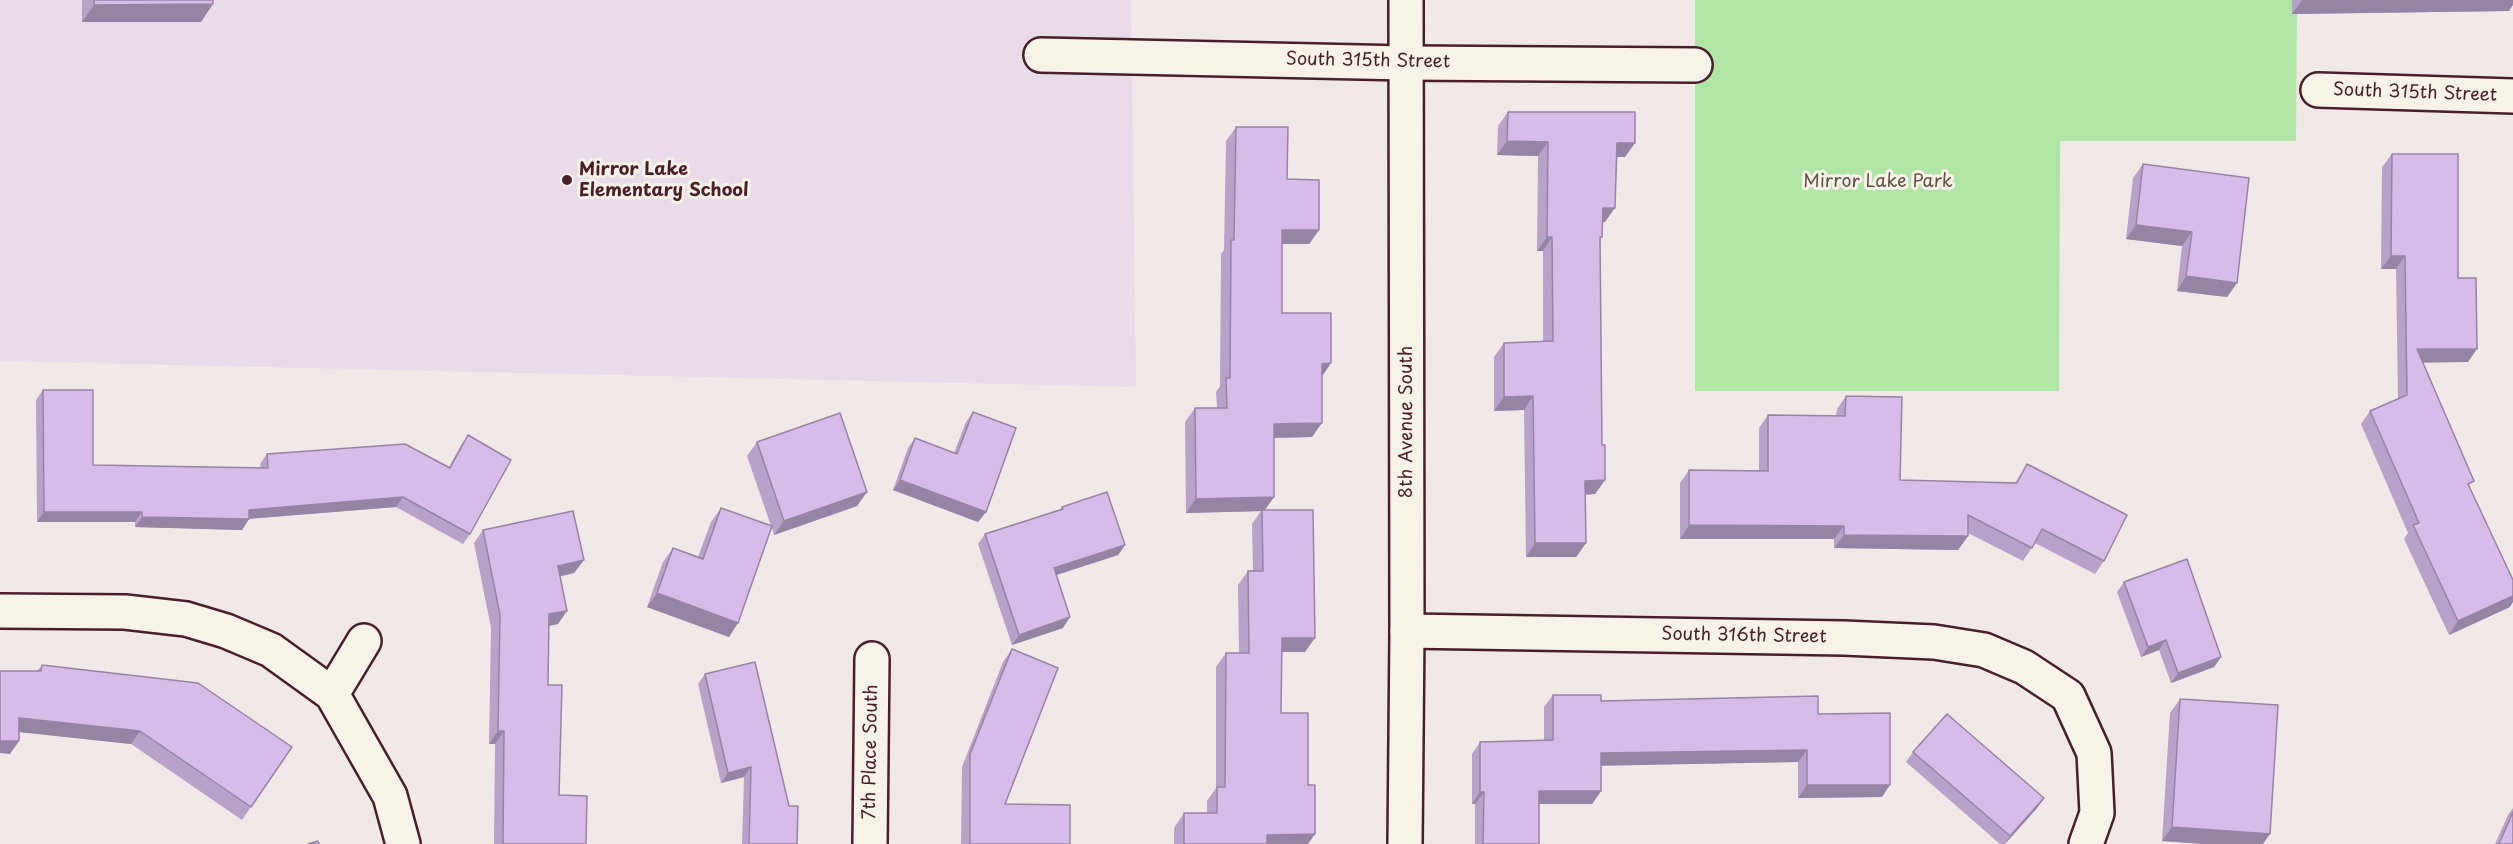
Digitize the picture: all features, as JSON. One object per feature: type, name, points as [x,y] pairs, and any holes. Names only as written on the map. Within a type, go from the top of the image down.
[{"type":"street","name":"8th Avenue South","points":[[1405,844],[1407,0]]},
{"type":"street","name":"South 315th Street","points":[[1041,55],[1406,63],[1695,65]]},
{"type":"street","name":"South 315th Street","points":[[2318,90],[2513,96]]},
{"type":"street","points":[[0,611],[125,612],[186,619],[226,631],[271,650],[332,694],[390,796],[403,844]]},
{"type":"street","name":"South 316th Street","points":[[1407,631],[1844,638],[1934,642],[1984,650],[2024,666],[2068,696],[2094,753],[2097,813],[2086,844]]},
{"type":"street","points":[[332,694],[364,640]]},
{"type":"street","name":"7th Place South","points":[[870,844],[872,659]]},
{"type":"shaded area","name":"Mirror Lake Elementary School","points":[[0,0],[1131,0],[1136,387],[0,361]]},
{"type":"green space","name":"Mirror Lake Park","points":[[1695,0],[2297,0],[2296,141],[2060,141],[2059,391],[1695,391]]},
{"type":"building","points":[[94,0],[213,0],[213,4],[94,5]]},
{"type":"building","points":[[1508,112],[1635,112],[1635,143],[1617,143],[1615,208],[1603,208],[1602,237],[1600,237],[1602,445],[1605,445],[1605,480],[1585,481],[1586,543],[1535,543],[1533,396],[1504,397],[1504,343],[1553,341],[1552,237],[1547,237],[1548,142],[1507,141]]},
{"type":"building","points":[[1236,127],[1288,127],[1287,179],[1319,180],[1319,230],[1282,230],[1282,313],[1331,313],[1331,363],[1322,364],[1322,423],[1274,424],[1274,497],[1196,499],[1195,408],[1227,408],[1226,378],[1230,378],[1231,240],[1234,240]]},
{"type":"building","points":[[2392,154],[2458,154],[2458,278],[2476,278],[2477,349],[2417,349],[2474,481],[2468,484],[2513,580],[2513,596],[2458,621],[2413,525],[2419,523],[2370,411],[2407,395],[2405,256],[2391,256]]},
{"type":"building","points":[[2143,164],[2249,178],[2237,283],[2186,276],[2192,232],[2136,225]]},
{"type":"building","points":[[43,390],[93,390],[93,465],[268,468],[267,454],[405,444],[450,468],[468,435],[511,460],[470,534],[403,497],[249,510],[249,519],[142,517],[142,512],[44,512]]},
{"type":"building","points":[[1846,396],[1902,397],[1900,480],[2017,483],[2027,464],[2127,515],[2104,561],[2042,529],[2032,548],[1968,515],[1968,536],[1844,535],[1844,526],[1689,525],[1689,470],[1768,471],[1768,415],[1845,416]]},
{"type":"building","points":[[973,412],[1016,428],[986,512],[900,480],[915,438],[957,454]]},
{"type":"building","points":[[840,413],[867,492],[784,521],[757,442]]},
{"type":"building","points":[[1107,492],[1125,545],[1054,568],[1070,617],[1019,635],[985,534]]},
{"type":"building","points":[[721,508],[772,526],[738,623],[657,593],[673,548],[703,559]]},
{"type":"building","points":[[1262,510],[1313,510],[1315,638],[1282,638],[1281,713],[1308,713],[1308,785],[1315,785],[1315,834],[1267,835],[1267,844],[1184,844],[1184,813],[1217,813],[1217,787],[1225,787],[1226,653],[1249,653],[1248,571],[1263,571]]},
{"type":"building","points":[[573,511],[584,560],[558,566],[567,611],[549,614],[548,685],[562,685],[559,795],[587,796],[586,844],[503,844],[504,731],[498,731],[500,615],[483,530]]},
{"type":"building","points":[[2187,559],[2221,657],[2178,673],[2166,640],[2148,647],[2124,582]]},
{"type":"building","points":[[1012,649],[1058,668],[1005,804],[1070,805],[1070,844],[970,844],[970,754]]},
{"type":"building","points":[[755,662],[789,806],[798,806],[797,844],[749,844],[751,767],[728,773],[705,674]]},
{"type":"building","points":[[42,665],[198,683],[292,747],[251,807],[140,731],[19,718],[19,741],[0,741],[0,671],[41,671]]},
{"type":"building","points":[[1553,695],[1601,695],[1601,701],[1818,696],[1818,714],[1890,713],[1890,785],[1807,785],[1807,750],[1601,753],[1601,791],[1539,791],[1539,844],[1483,844],[1484,792],[1480,792],[1480,742],[1553,740]]},
{"type":"building","points":[[2180,699],[2278,705],[2270,834],[2172,827]]},
{"type":"building","points":[[1947,714],[2044,798],[2010,836],[1913,752]]},
{"type":"building","points":[[2513,812],[2513,844],[2499,844]]},
{"type":"place","name":"Mirror Lake Elementary School","points":[[567,180]]}]
